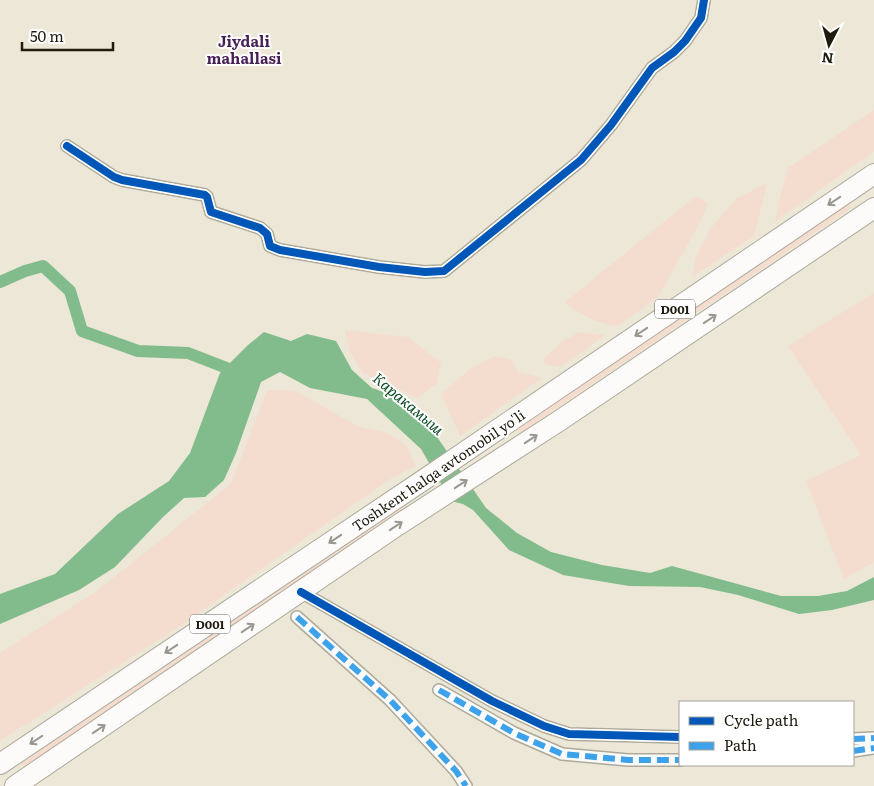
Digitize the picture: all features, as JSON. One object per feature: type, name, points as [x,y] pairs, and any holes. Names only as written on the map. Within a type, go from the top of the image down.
[{"type":"highway","points":[[866,179],[874,208]]},
{"type":"highway","name":"Toshkent halqa avtomobil yo'li","points":[[0,764],[419,483],[866,179]]},
{"type":"highway","name":"Toshkent halqa avtomobil yo'li","points":[[15,786],[432,503],[559,421],[874,208]]},
{"type":"highway","points":[[0,774],[8,786]]},
{"type":"street","points":[[67,146],[114,177],[122,180],[205,195],[208,197],[212,212],[260,228],[266,234],[270,246],[280,250],[379,267],[425,272],[444,271],[581,160],[611,125],[652,68],[674,52],[685,41],[701,18],[704,0]]},
{"type":"street","points":[[301,592],[492,701],[544,726],[569,734],[679,736]]},
{"type":"street","points":[[297,617],[390,700],[456,771],[466,786]]},
{"type":"street","points":[[439,690],[514,733],[562,754],[628,760],[679,760]]},
{"type":"street","points":[[854,739],[874,738]]},
{"type":"street","points":[[854,751],[874,748]]},
{"type":"shaded area","points":[[874,110],[874,151],[775,222],[788,168]]},
{"type":"shaded area","points":[[767,183],[754,236],[692,277],[696,257],[710,229],[736,199]]},
{"type":"shaded area","points":[[696,196],[708,204],[699,224],[658,297],[618,326],[590,318],[565,302]]},
{"type":"shaded area","points":[[847,202],[851,208],[520,433],[515,427]]},
{"type":"shaded area","points":[[874,293],[874,562],[844,579],[806,481],[861,455],[788,346]]},
{"type":"shaded area","points":[[345,330],[408,337],[441,363],[437,383],[418,398],[363,373],[350,353]]},
{"type":"shaded area","points":[[580,332],[605,335],[561,367],[547,365],[542,360],[563,341]]},
{"type":"shaded area","points":[[494,356],[510,359],[518,372],[542,378],[460,436],[441,394],[470,369]]},
{"type":"shaded area","points":[[267,390],[296,391],[357,426],[387,433],[406,445],[416,466],[390,479],[177,628],[0,741],[0,653],[97,591],[231,484]]},
{"type":"shaded area","points":[[405,502],[409,509],[25,770],[21,763]]},
{"type":"water","name":"Каракамыш","points":[[264,332],[291,341],[307,334],[336,341],[352,370],[372,388],[399,397],[415,405],[486,508],[517,533],[551,552],[602,565],[650,573],[672,566],[781,596],[818,596],[847,591],[874,577],[874,600],[832,610],[799,614],[738,595],[700,587],[629,586],[563,575],[509,550],[473,510],[463,504],[451,501],[421,449],[367,399],[310,388],[280,372],[261,382],[236,453],[224,480],[205,497],[184,498],[115,567],[79,590],[0,624],[0,594],[55,574],[118,514],[169,481],[190,453],[220,373]]},
{"type":"waterway","points":[[0,282],[25,271],[43,266],[70,291],[82,331],[138,351],[188,353],[237,372]]},
{"type":"marked path","points":[[297,617],[390,700],[456,771],[466,786]]},
{"type":"marked path","points":[[439,690],[514,733],[562,754],[628,760],[679,760]]},
{"type":"marked path","points":[[854,739],[874,738]]},
{"type":"marked path","points":[[854,751],[874,748]]},
{"type":"cycle path","points":[[67,146],[114,177],[122,180],[205,195],[211,212],[260,228],[267,234],[270,246],[280,250],[379,267],[425,272],[444,271],[581,160],[611,125],[652,68],[674,52],[685,41],[701,18],[704,0]]},
{"type":"cycle path","points":[[301,592],[492,701],[544,726],[569,734],[679,737]]},
{"type":"district","name":"Jiydali mahallasi","points":[[244,48]]}]
